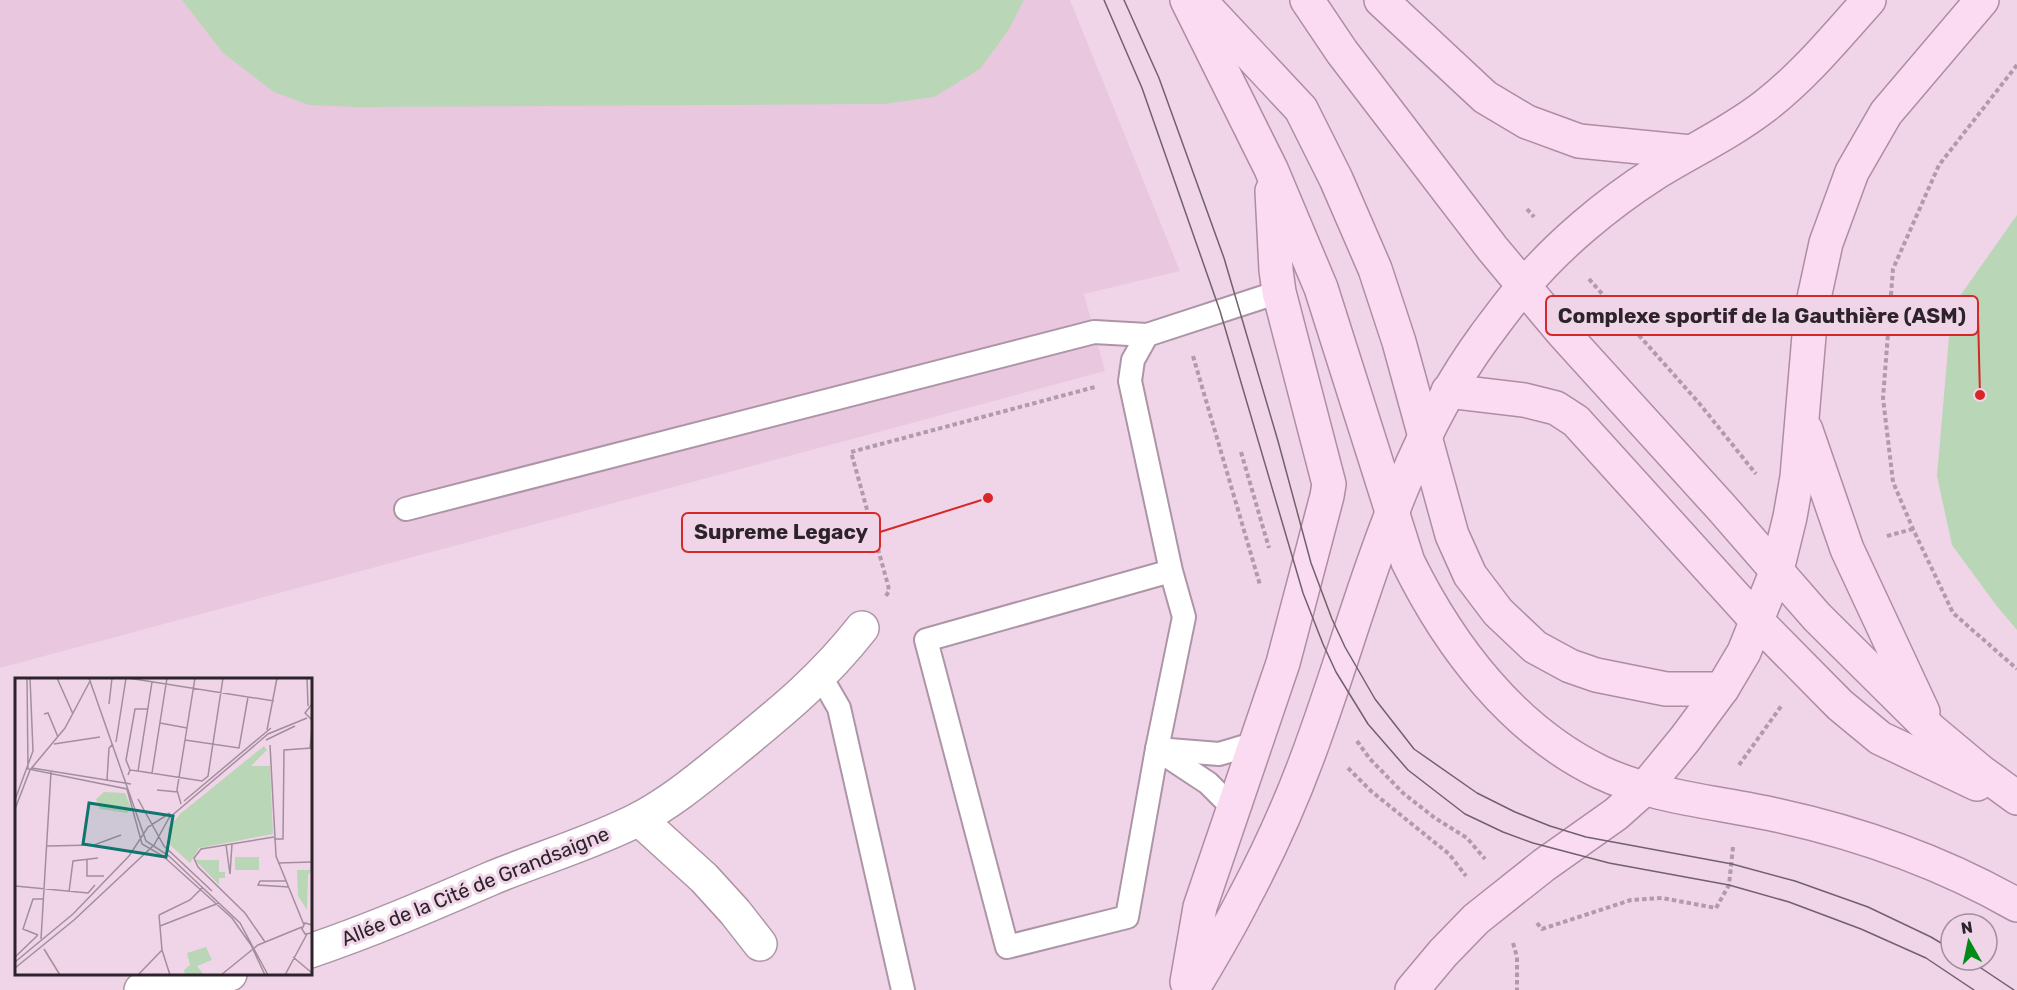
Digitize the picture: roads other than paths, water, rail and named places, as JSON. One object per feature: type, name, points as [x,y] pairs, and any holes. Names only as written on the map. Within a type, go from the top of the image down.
[{"type":"main road","points":[[1187,0],[1271,169],[1321,288],[1408,562],[1427,600],[1455,642],[1518,715],[1562,751],[1602,772],[1644,789],[1778,815],[1832,830],[1896,850],[1957,875],[2017,905]]},
{"type":"main road","points":[[1199,0],[1301,109],[1336,179],[1375,268],[1399,342],[1452,535],[1470,575],[1498,612],[1536,646],[1570,666],[1596,675],[1666,689],[1722,689]]},
{"type":"main road","points":[[1307,0],[1342,52],[1523,286],[1817,617],[1931,729],[2017,800]]},
{"type":"main road","points":[[1381,0],[1485,97],[1527,122],[1580,141],[1691,152]]},
{"type":"main road","points":[[1192,990],[1244,899],[1288,805],[1318,730],[1392,514],[1425,436],[1448,391],[1483,339],[1523,286],[1561,247],[1652,175],[1728,131],[1764,107],[1831,44],[1869,0]]},
{"type":"main road","points":[[1412,990],[1476,919],[1544,865],[1617,814],[1644,789],[1722,689],[1744,652],[1777,570],[1791,517],[1797,477],[1811,312],[1826,243],[1852,172],[1886,113],[1983,0]]},
{"type":"main road","points":[[1186,990],[1200,907],[1283,663],[1328,496],[1329,484],[1279,292],[1271,169]]},
{"type":"main road","points":[[1448,391],[1524,400],[1556,408],[1576,420],[1757,621],[1840,705],[1880,738],[2017,800]]},
{"type":"main road","points":[[1802,420],[1847,549],[1931,729]]},
{"type":"street","name":"Allée de la Cité de Grandsaigne","points":[[312,950],[349,938],[514,869],[598,838],[639,819],[675,798],[793,703],[819,679],[862,628]]},
{"type":"street","points":[[639,819],[712,887],[760,944]]},
{"type":"street","points":[[141,990],[224,975]]},
{"type":"lane","points":[[406,509],[1094,332],[1147,335],[1279,292]]},
{"type":"lane","points":[[1147,335],[1133,360],[1130,381],[1171,571],[1184,617],[1156,749],[1127,916],[1007,947],[926,640],[1171,571]]},
{"type":"lane","points":[[819,679],[839,708],[903,990]]},
{"type":"lane","points":[[1156,749],[1219,754],[1256,742]]},
{"type":"lane","points":[[1156,749],[1208,783],[1233,807]]},
{"type":"tram line","points":[[1104,0],[1142,88],[1220,311],[1303,593],[1323,644],[1336,672],[1368,724],[1408,770],[1465,814],[1503,832],[1533,843],[1609,863],[1729,885],[1789,902],[1861,929],[1926,958],[1974,990]]},
{"type":"tram line","points":[[1124,0],[1159,78],[1224,258],[1311,563],[1332,619],[1345,647],[1375,699],[1414,749],[1477,793],[1550,826],[1586,837],[1732,864],[1795,881],[1868,907],[1939,942]]},
{"type":"tram line","points":[[1987,972],[2014,990]]},
{"type":"place","name":"Complexe sportif de la Gauthière (ASM)","points":[[1980,395]]},
{"type":"place","name":"Supreme Legacy","points":[[988,498]]}]
